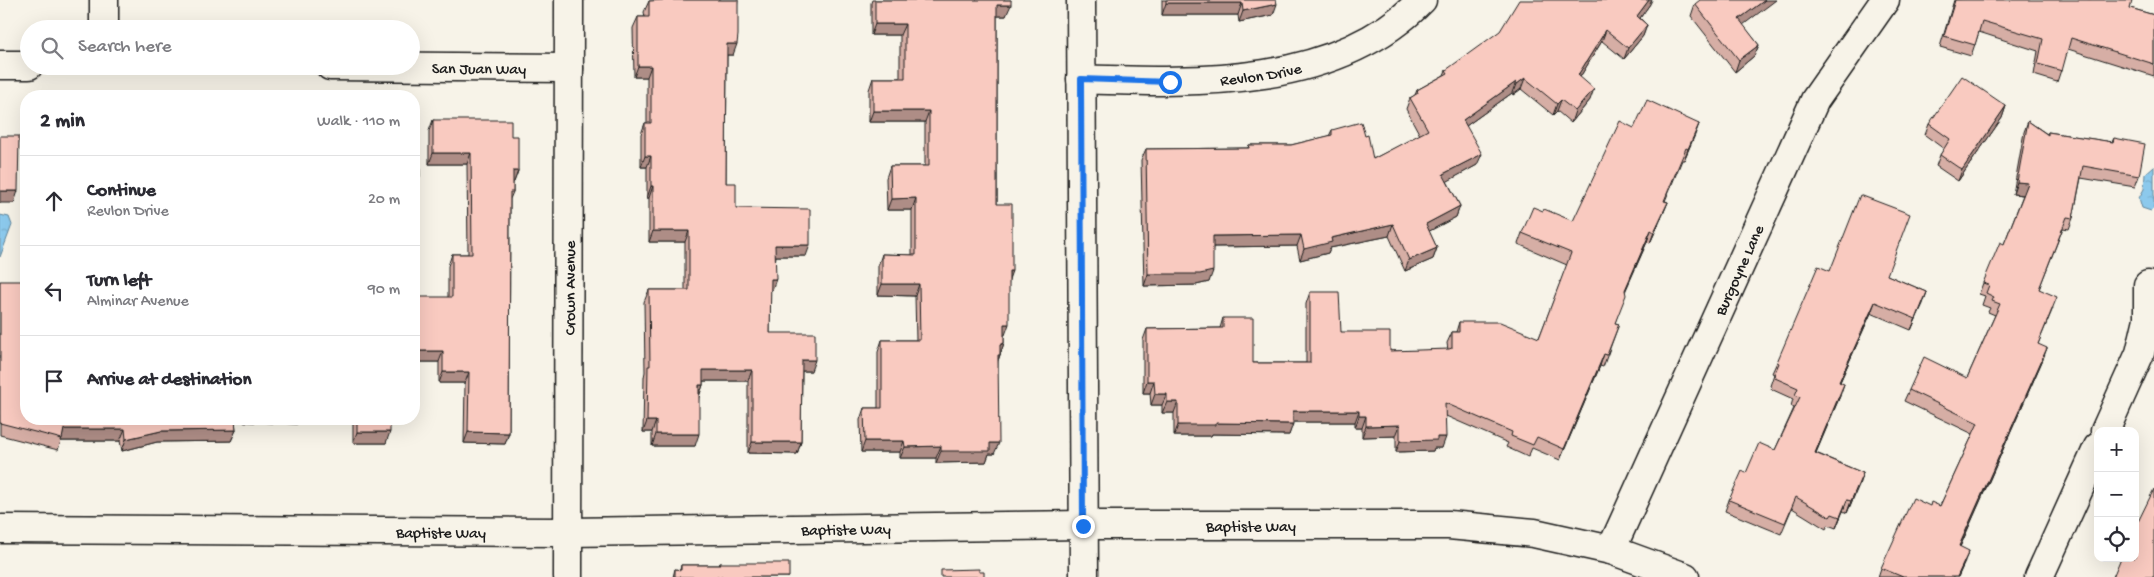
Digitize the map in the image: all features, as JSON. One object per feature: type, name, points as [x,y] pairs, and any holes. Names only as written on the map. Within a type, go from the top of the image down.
[{"type":"street","points":[[104,0],[104,20]]},
{"type":"street","name":"Crown Avenue","points":[[568,577],[569,0]]},
{"type":"street","points":[[1081,0],[1084,577]]},
{"type":"street","name":"Revlon Drive","points":[[1081,79],[1170,82],[1259,75],[1311,64],[1360,45],[1407,16],[1422,0]]},
{"type":"street","name":"Burgoyne Lane","points":[[1611,550],[1815,100],[1885,0]]},
{"type":"street","points":[[0,65],[20,65]]},
{"type":"street","name":"San Juan Way","points":[[420,67],[569,68]]},
{"type":"street","points":[[2107,427],[2140,353],[2148,319],[2148,285]]},
{"type":"street","points":[[2039,577],[2094,456]]},
{"type":"street","name":"Baptiste Way","points":[[0,529],[568,532],[1083,526],[1449,525],[1534,533],[1611,550],[1685,577]]},
{"type":"water","points":[[2154,166],[2154,208],[2151,211],[2142,208],[2139,198],[2144,189],[2145,174]]},
{"type":"water","points":[[0,215],[9,217],[12,225],[0,257]]},
{"type":"building","points":[[738,0],[737,44],[727,44],[726,183],[736,183],[736,208],[810,209],[810,245],[775,245],[776,279],[771,279],[770,333],[815,333],[815,360],[802,360],[801,442],[752,442],[752,370],[703,370],[703,385],[699,385],[699,434],[656,434],[656,421],[647,421],[648,366],[650,366],[649,290],[689,290],[689,231],[653,231],[651,156],[645,156],[645,123],[651,123],[651,66],[638,66],[638,17],[649,17],[649,1]]},
{"type":"building","points":[[875,0],[1011,0],[1011,5],[997,5],[997,204],[1012,204],[1012,271],[1009,271],[1009,324],[1004,324],[1004,343],[1000,345],[1000,355],[998,355],[999,443],[990,443],[990,451],[941,451],[941,446],[905,447],[904,441],[865,441],[864,408],[882,408],[882,340],[920,340],[919,284],[882,284],[882,254],[916,255],[916,198],[891,199],[890,166],[929,166],[929,111],[873,111],[873,78],[905,78],[905,24],[875,24]]},
{"type":"building","points":[[1166,0],[1276,0],[1277,4],[1243,11],[1242,3],[1166,3]]},
{"type":"building","points":[[1519,0],[1649,0],[1637,16],[1647,25],[1628,48],[1606,30],[1578,75],[1594,89],[1575,111],[1561,100],[1557,104],[1525,78],[1517,84],[1516,82],[1463,120],[1482,154],[1443,174],[1460,206],[1426,224],[1437,248],[1409,260],[1393,224],[1331,238],[1332,242],[1304,249],[1301,235],[1213,236],[1213,271],[1200,274],[1148,274],[1146,149],[1249,148],[1249,145],[1291,145],[1332,135],[1332,130],[1361,122],[1365,136],[1368,135],[1373,159],[1428,130],[1410,98],[1418,93],[1417,90],[1448,73],[1446,70],[1500,31]]},
{"type":"building","points":[[1700,0],[1765,0],[1739,19],[1759,45],[1739,60],[1695,4]]},
{"type":"building","points":[[1955,0],[2132,0],[2130,8],[2154,15],[2154,64],[2071,38],[2062,71],[2038,64],[2043,39],[1982,21],[1975,45],[1944,36]]},
{"type":"building","points":[[1962,76],[2006,106],[1962,170],[1940,155],[1950,139],[1929,124]]},
{"type":"building","points":[[1647,100],[1699,124],[1688,149],[1686,148],[1664,201],[1668,202],[1654,232],[1651,230],[1625,290],[1626,295],[1615,323],[1619,324],[1607,355],[1604,354],[1564,449],[1537,437],[1533,445],[1511,436],[1512,432],[1445,403],[1446,437],[1437,437],[1437,440],[1400,441],[1400,425],[1366,426],[1366,416],[1359,416],[1359,411],[1293,411],[1293,424],[1215,423],[1215,425],[1178,425],[1178,402],[1167,402],[1167,394],[1155,394],[1154,381],[1147,381],[1147,329],[1223,328],[1223,318],[1253,318],[1253,363],[1310,363],[1310,292],[1339,292],[1341,332],[1390,332],[1390,351],[1452,348],[1452,332],[1459,332],[1459,322],[1500,322],[1539,338],[1571,253],[1522,233],[1533,207],[1543,211],[1544,209],[1573,221],[1620,121],[1634,128]]},
{"type":"building","points":[[433,120],[511,120],[511,136],[518,136],[518,171],[513,171],[513,192],[510,192],[509,433],[468,432],[469,372],[443,372],[443,351],[420,351],[420,297],[452,297],[452,254],[472,254],[471,153],[433,153]]},
{"type":"building","points":[[2028,121],[2048,135],[2048,132],[2113,142],[2114,138],[2145,144],[2139,176],[2083,166],[2073,218],[2067,217],[2039,289],[2057,297],[2038,344],[2047,348],[1959,546],[1969,551],[1957,577],[1903,577],[1881,568],[1913,498],[1930,506],[1931,502],[1940,506],[1978,423],[1909,390],[1924,357],[1967,378],[2000,304],[1992,301],[1994,297],[1986,293],[1989,285],[1983,283],[2000,242],[2004,244],[2028,183],[2017,182]]},
{"type":"building","points":[[0,136],[19,136],[18,191],[0,191]]},
{"type":"building","points":[[1860,195],[1910,214],[1887,275],[1927,292],[1916,319],[1875,302],[1839,382],[1844,384],[1815,453],[1863,473],[1851,501],[1847,500],[1840,517],[1832,514],[1830,517],[1796,497],[1785,523],[1729,500],[1742,471],[1746,473],[1759,443],[1775,450],[1800,397],[1795,395],[1798,388],[1775,378],[1776,376],[1774,375],[1779,363],[1777,362],[1818,266],[1830,271]]},
{"type":"building","points":[[0,281],[20,281],[20,425],[236,425],[236,430],[161,431],[126,439],[125,429],[64,429],[62,439],[0,423]]},
{"type":"building","points":[[357,425],[390,425],[390,432],[357,432]]},
{"type":"building","points":[[2154,489],[2154,577],[2113,577],[2119,562],[2139,562],[2139,520]]},
{"type":"building","points":[[720,563],[789,563],[789,577],[675,577],[675,569],[681,570],[681,565],[720,565]]},
{"type":"building","points":[[979,569],[979,572],[984,572],[984,577],[941,577],[941,570]]},
{"type":"route","points":[[1083,526],[1081,79],[1170,82]]}]
